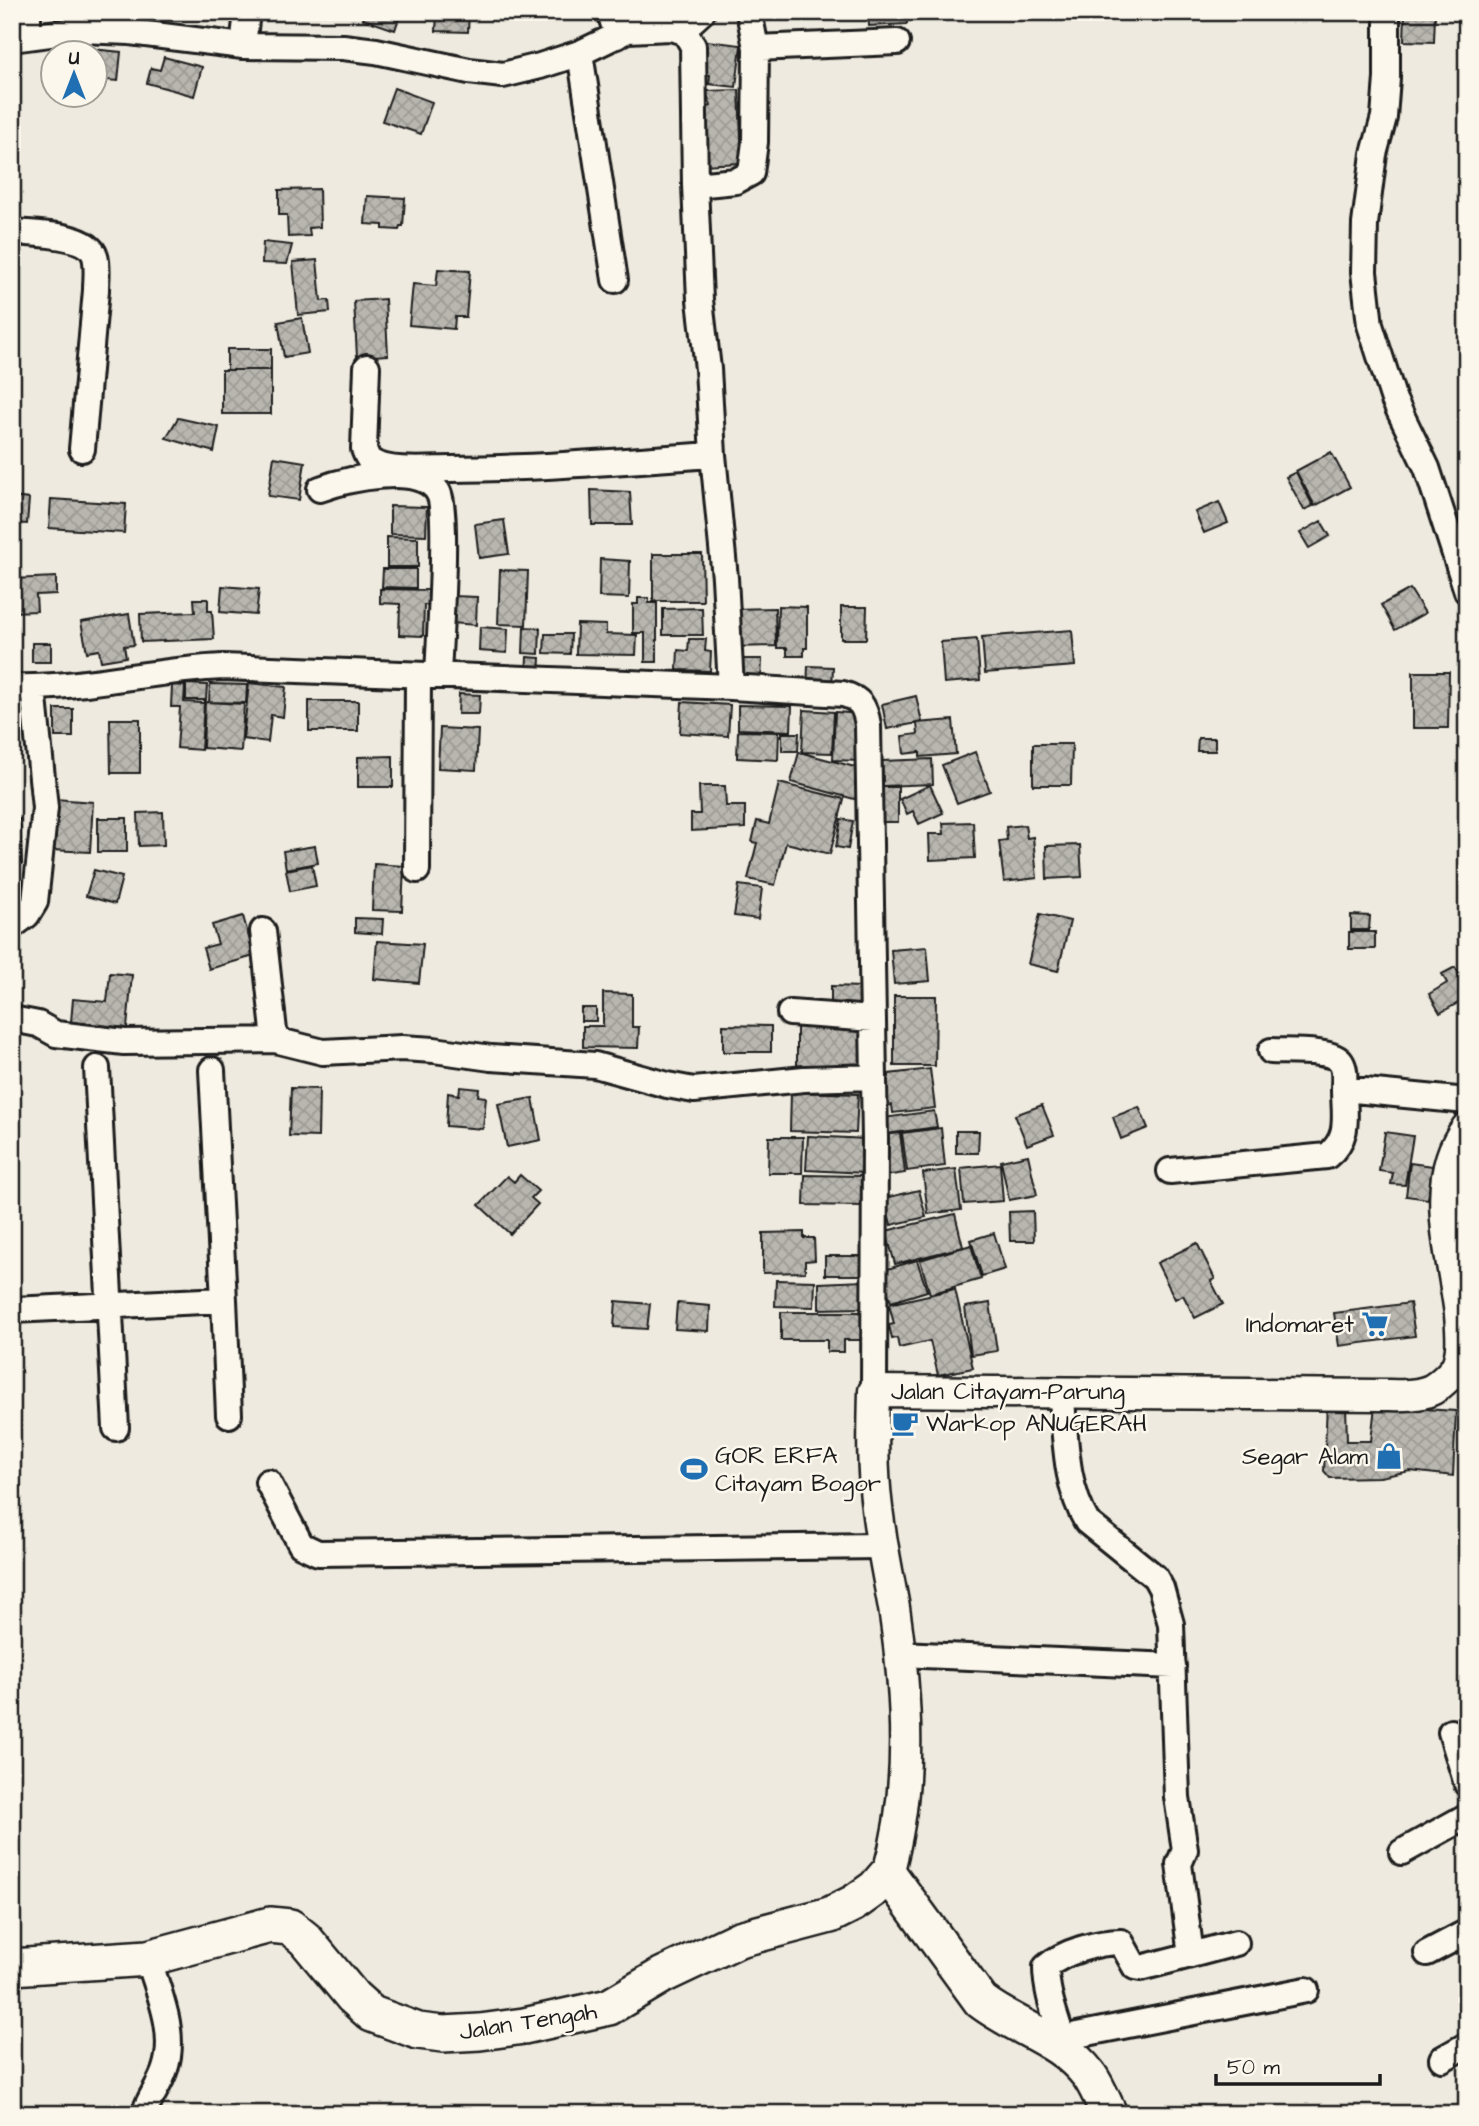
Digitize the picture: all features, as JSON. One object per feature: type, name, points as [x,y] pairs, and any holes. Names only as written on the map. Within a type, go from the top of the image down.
[{"type":"main road","name":"Jalan Tengah","points":[[12,1967],[148,1958],[270,1925],[290,1927],[305,1939],[353,1997],[372,2014],[418,2031],[443,2034],[481,2032],[524,2026],[609,2007],[663,1975],[739,1939],[830,1915],[875,1888],[888,1873]]},
{"type":"main road","points":[[888,1873],[981,2001],[998,2015],[1059,2042],[1089,2075],[1109,2114]]},
{"type":"street","points":[[243,46],[247,12]]},
{"type":"street","points":[[684,32],[702,12]]},
{"type":"street","points":[[695,185],[736,181],[751,173],[755,142],[756,48],[749,12]]},
{"type":"street","points":[[1387,12],[1384,117],[1374,154],[1365,223],[1364,272],[1370,325],[1394,400],[1427,468],[1467,591]]},
{"type":"street","points":[[23,29],[130,32],[243,46],[311,45],[354,48],[469,71],[503,75],[580,53],[613,24],[628,30],[670,28],[684,32],[693,46],[695,63],[695,185],[700,300],[725,578],[731,687]]},
{"type":"street","points":[[756,48],[897,42]]},
{"type":"street","points":[[580,53],[615,280]]},
{"type":"street","points":[[12,232],[72,239],[86,245],[94,254],[96,290],[82,449]]},
{"type":"street","points":[[367,367],[366,457],[382,465],[420,469],[531,468],[713,455]]},
{"type":"street","points":[[320,489],[337,482],[385,474],[425,481],[440,494],[443,520],[428,675],[417,870]]},
{"type":"street","points":[[12,926],[27,915],[35,902],[45,808],[23,687],[102,682],[191,668],[223,667],[731,687],[855,697],[862,703],[868,725],[875,1139],[874,1391]]},
{"type":"street","points":[[263,931],[275,1040]]},
{"type":"street","points":[[790,1013],[873,1019]]},
{"type":"street","points":[[12,1019],[38,1024],[56,1034],[124,1042],[275,1040],[323,1052],[423,1049],[491,1058],[595,1065],[667,1086],[694,1090],[804,1079],[873,1077]]},
{"type":"street","points":[[1170,1171],[1327,1156],[1339,1147],[1345,1135],[1344,1068],[1339,1058],[1330,1054],[1271,1051]]},
{"type":"street","points":[[97,1068],[117,1428]]},
{"type":"street","points":[[212,1070],[229,1415]]},
{"type":"street","points":[[1344,1089],[1467,1101]]},
{"type":"street","name":"Jalan Citayam-Parung","points":[[888,1873],[895,1846],[905,1770],[900,1654],[876,1505],[874,1391],[1413,1395],[1432,1389],[1456,1367],[1461,1352],[1461,1329],[1444,1201],[1455,1144],[1467,1128]]},
{"type":"street","points":[[12,1310],[224,1300]]},
{"type":"street","points":[[1061,1391],[1070,1478],[1081,1512],[1087,1522],[1155,1577],[1161,1588],[1171,1624],[1177,1797],[1185,1850],[1179,1864],[1191,1955]]},
{"type":"street","points":[[268,1482],[301,1545],[318,1553],[882,1546]]},
{"type":"street","points":[[900,1654],[1173,1666]]},
{"type":"street","points":[[1451,1732],[1467,1784]]},
{"type":"street","points":[[1402,1852],[1467,1816]]},
{"type":"street","points":[[1427,1953],[1467,1932]]},
{"type":"street","points":[[1236,1943],[1140,1968],[1135,1968],[1121,1942],[1110,1942],[1052,1962],[1046,1968],[1046,1974],[1059,2042],[1077,2035],[1306,1990]]},
{"type":"street","points":[[144,2114],[165,2069],[170,2049],[163,2006],[148,1958]]},
{"type":"street","points":[[1442,2059],[1467,2045]]},
{"type":"building","points":[[12,12],[18,12],[20,30],[12,31]]},
{"type":"building","points":[[73,12],[123,12],[123,24],[73,22]]},
{"type":"building","points":[[366,12],[401,12],[395,30],[363,19]]},
{"type":"building","points":[[437,12],[469,12],[468,32],[436,31]]},
{"type":"building","points":[[868,12],[906,12],[907,24],[869,26]]},
{"type":"building","points":[[1405,13],[1435,14],[1434,42],[1404,41]]},
{"type":"building","points":[[699,40],[741,45],[736,87],[709,84],[710,75],[695,73]]},
{"type":"building","points":[[108,51],[121,52],[118,81],[108,80]]},
{"type":"building","points":[[164,57],[202,67],[194,96],[147,83],[151,68],[160,70]]},
{"type":"building","points":[[394,88],[432,102],[421,134],[382,121]]},
{"type":"building","points":[[739,90],[742,163],[701,165],[699,110],[711,106],[706,91]]},
{"type":"building","points":[[319,189],[320,227],[309,228],[310,236],[288,237],[287,215],[279,215],[279,190]]},
{"type":"building","points":[[367,196],[405,198],[403,226],[400,226],[399,230],[383,229],[383,225],[365,224]]},
{"type":"building","points":[[263,242],[292,245],[287,264],[262,263]]},
{"type":"building","points":[[317,260],[321,301],[329,300],[330,312],[298,315],[293,262]]},
{"type":"building","points":[[438,269],[470,271],[466,317],[455,317],[454,329],[409,325],[413,284],[436,286]]},
{"type":"building","points":[[385,299],[388,355],[357,357],[354,301]]},
{"type":"building","points":[[302,318],[308,353],[284,357],[278,322]]},
{"type":"building","points":[[227,349],[271,349],[271,370],[227,370]]},
{"type":"building","points":[[222,370],[271,370],[271,414],[222,414]]},
{"type":"building","points":[[178,418],[219,427],[214,452],[166,438]]},
{"type":"building","points":[[1331,452],[1350,487],[1315,506],[1296,471]]},
{"type":"building","points":[[274,457],[305,462],[299,500],[268,496]]},
{"type":"building","points":[[1296,472],[1313,506],[1304,510],[1286,477]]},
{"type":"building","points":[[591,490],[630,492],[632,525],[592,525]]},
{"type":"building","points":[[12,497],[29,499],[27,524],[12,523]]},
{"type":"building","points":[[51,499],[126,504],[124,533],[49,528]]},
{"type":"building","points":[[1219,502],[1228,523],[1204,533],[1195,512]]},
{"type":"building","points":[[390,506],[427,507],[426,535],[390,534]]},
{"type":"building","points":[[504,520],[509,554],[479,558],[475,524]]},
{"type":"building","points":[[1321,521],[1330,536],[1309,548],[1300,533]]},
{"type":"building","points":[[387,537],[418,538],[418,567],[387,567]]},
{"type":"building","points":[[653,554],[702,554],[703,601],[653,601]]},
{"type":"building","points":[[600,559],[630,561],[629,598],[599,597]]},
{"type":"building","points":[[383,569],[416,569],[416,588],[382,587]]},
{"type":"building","points":[[500,570],[528,571],[526,625],[498,624]]},
{"type":"building","points":[[56,577],[56,594],[36,595],[37,611],[12,612],[12,579]]},
{"type":"building","points":[[222,586],[259,589],[256,615],[220,612]]},
{"type":"building","points":[[380,589],[432,590],[431,605],[424,605],[423,636],[399,635],[400,604],[380,603]]},
{"type":"building","points":[[1410,589],[1425,613],[1395,630],[1381,605]]},
{"type":"building","points":[[453,596],[477,597],[476,625],[452,623]]},
{"type":"building","points":[[638,598],[649,598],[649,603],[657,603],[657,662],[645,662],[645,633],[633,633],[633,604],[638,604]]},
{"type":"building","points":[[194,599],[208,599],[208,611],[212,611],[214,639],[141,642],[140,614],[195,612]]},
{"type":"building","points":[[778,606],[807,607],[807,648],[804,648],[804,656],[787,656],[787,648],[777,648]]},
{"type":"building","points":[[841,607],[867,607],[866,639],[841,639]]},
{"type":"building","points":[[702,608],[703,635],[663,635],[663,609]]},
{"type":"building","points":[[775,608],[776,646],[735,647],[734,609]]},
{"type":"building","points":[[129,614],[134,645],[124,646],[126,657],[101,661],[99,650],[87,652],[81,622]]},
{"type":"building","points":[[14,621],[15,665],[12,665]]},
{"type":"building","points":[[577,624],[606,625],[606,634],[637,635],[636,655],[576,654]]},
{"type":"building","points":[[480,627],[508,629],[507,653],[479,651]]},
{"type":"building","points":[[524,627],[540,628],[539,654],[523,653]]},
{"type":"building","points":[[1072,630],[1075,666],[985,673],[982,637]]},
{"type":"building","points":[[545,634],[571,634],[570,654],[544,653]]},
{"type":"building","points":[[689,639],[706,639],[705,651],[711,652],[710,671],[677,670],[678,650],[688,651]]},
{"type":"building","points":[[977,639],[980,680],[944,683],[941,642]]},
{"type":"building","points":[[32,643],[51,643],[51,662],[32,662]]},
{"type":"building","points":[[527,657],[540,658],[539,676],[526,675]]},
{"type":"building","points":[[741,659],[762,659],[761,683],[741,683]]},
{"type":"building","points":[[808,666],[833,667],[832,688],[807,688]]},
{"type":"building","points":[[1413,672],[1449,672],[1448,728],[1413,728]]},
{"type":"building","points":[[249,683],[286,687],[283,717],[271,715],[268,742],[243,739]]},
{"type":"building","points":[[186,684],[207,685],[206,700],[186,700]]},
{"type":"building","points":[[210,684],[247,685],[246,703],[209,702]]},
{"type":"building","points":[[172,685],[185,686],[184,702],[204,703],[201,750],[177,748],[180,707],[171,707]]},
{"type":"building","points":[[459,694],[480,695],[479,714],[458,714]]},
{"type":"building","points":[[916,696],[922,722],[887,729],[882,704]]},
{"type":"building","points":[[309,701],[358,701],[358,731],[309,731]]},
{"type":"building","points":[[205,702],[244,704],[241,751],[203,748]]},
{"type":"building","points":[[682,702],[730,705],[728,736],[680,733]]},
{"type":"building","points":[[738,705],[792,706],[791,731],[738,729]]},
{"type":"building","points":[[55,709],[73,709],[73,737],[55,737]]},
{"type":"building","points":[[804,710],[834,712],[832,753],[802,752]]},
{"type":"building","points":[[835,712],[863,714],[861,761],[833,760]]},
{"type":"building","points":[[110,719],[140,719],[140,773],[111,773]]},
{"type":"building","points":[[953,720],[956,754],[920,757],[920,752],[904,754],[902,736],[918,734],[917,723]]},
{"type":"building","points":[[440,728],[478,730],[476,770],[438,768]]},
{"type":"building","points":[[738,731],[779,732],[778,760],[737,758]]},
{"type":"building","points":[[782,733],[799,733],[798,751],[782,751]]},
{"type":"building","points":[[1198,738],[1215,738],[1215,751],[1197,751]]},
{"type":"building","points":[[1033,744],[1072,744],[1071,785],[1033,785]]},
{"type":"building","points":[[799,752],[866,770],[858,800],[791,782]]},
{"type":"building","points":[[975,752],[990,791],[957,803],[942,765]]},
{"type":"building","points":[[393,756],[393,787],[358,787],[358,757]]},
{"type":"building","points":[[932,759],[933,784],[883,786],[882,761]]},
{"type":"building","points":[[779,783],[844,799],[830,854],[786,843],[775,885],[748,879],[757,843],[752,842],[757,821],[769,824]]},
{"type":"building","points":[[930,785],[943,813],[919,824],[913,811],[907,814],[900,799]]},
{"type":"building","points":[[699,786],[725,786],[726,806],[745,806],[745,828],[691,831],[691,814],[700,814]]},
{"type":"building","points":[[880,787],[898,787],[898,822],[880,822]]},
{"type":"building","points":[[55,799],[93,802],[90,852],[51,850]]},
{"type":"building","points":[[163,812],[164,845],[139,846],[138,813]]},
{"type":"building","points":[[98,818],[127,818],[127,852],[98,852]]},
{"type":"building","points":[[20,819],[22,864],[12,865],[12,820]]},
{"type":"building","points":[[841,819],[853,821],[848,849],[836,847]]},
{"type":"building","points":[[973,822],[975,858],[930,860],[929,834],[944,834],[943,823]]},
{"type":"building","points":[[1025,825],[1027,838],[1033,837],[1037,878],[1004,882],[999,841],[1007,840],[1006,827]]},
{"type":"building","points":[[1080,845],[1082,877],[1047,879],[1046,846]]},
{"type":"building","points":[[315,846],[318,863],[286,869],[283,851]]},
{"type":"building","points":[[374,864],[404,866],[402,911],[372,910]]},
{"type":"building","points":[[312,865],[316,886],[290,891],[286,870]]},
{"type":"building","points":[[94,870],[122,877],[115,904],[86,896]]},
{"type":"building","points":[[739,885],[762,888],[758,919],[734,916]]},
{"type":"building","points":[[1040,914],[1070,921],[1058,971],[1028,964]]},
{"type":"building","points":[[1351,915],[1370,916],[1369,930],[1351,930]]},
{"type":"building","points":[[243,916],[254,956],[209,969],[203,948],[218,944],[212,925]]},
{"type":"building","points":[[355,918],[383,919],[382,934],[355,932]]},
{"type":"building","points":[[1349,932],[1375,932],[1375,949],[1349,949]]},
{"type":"building","points":[[377,941],[423,944],[419,983],[374,979]]},
{"type":"building","points":[[927,947],[930,981],[894,984],[891,950]]},
{"type":"building","points":[[1455,967],[1467,987],[1467,998],[1440,1013],[1429,994],[1447,983],[1442,974]]},
{"type":"building","points":[[110,973],[132,975],[127,1028],[71,1022],[73,999],[107,1002]]},
{"type":"building","points":[[831,986],[862,987],[862,1009],[831,1008]]},
{"type":"building","points":[[603,993],[632,994],[632,1027],[639,1027],[638,1048],[583,1047],[583,1026],[603,1026]]},
{"type":"building","points":[[894,996],[936,996],[935,1066],[894,1066]]},
{"type":"building","points":[[581,1008],[596,1008],[596,1021],[581,1021]]},
{"type":"building","points":[[797,1024],[864,1024],[864,1073],[797,1073]]},
{"type":"building","points":[[723,1025],[771,1026],[771,1052],[723,1052]]},
{"type":"building","points":[[930,1069],[935,1108],[893,1113],[892,1105],[883,1106],[880,1078],[889,1077],[889,1074]]},
{"type":"building","points":[[460,1087],[479,1089],[478,1096],[486,1097],[483,1129],[446,1126],[448,1093],[459,1095]]},
{"type":"building","points":[[291,1088],[319,1089],[318,1137],[289,1136]]},
{"type":"building","points":[[791,1092],[858,1094],[856,1133],[790,1131]]},
{"type":"building","points":[[533,1098],[541,1140],[507,1147],[498,1104]]},
{"type":"building","points":[[1042,1105],[1054,1135],[1027,1145],[1015,1115]]},
{"type":"building","points":[[1139,1107],[1148,1128],[1121,1139],[1113,1117]]},
{"type":"building","points":[[934,1111],[937,1127],[886,1134],[883,1118]]},
{"type":"building","points":[[941,1128],[945,1166],[907,1171],[902,1133]]},
{"type":"building","points":[[956,1131],[979,1131],[978,1153],[956,1153]]},
{"type":"building","points":[[1385,1132],[1413,1136],[1405,1185],[1391,1184],[1393,1173],[1379,1171]]},
{"type":"building","points":[[900,1133],[905,1173],[885,1176],[881,1135]]},
{"type":"building","points":[[808,1136],[867,1139],[866,1173],[806,1170]]},
{"type":"building","points":[[769,1137],[803,1137],[802,1173],[768,1173]]},
{"type":"building","points":[[1028,1155],[1037,1195],[1009,1200],[1001,1161]]},
{"type":"building","points":[[1410,1163],[1433,1166],[1428,1199],[1406,1196]]},
{"type":"building","points":[[1000,1164],[1003,1201],[964,1204],[961,1168]]},
{"type":"building","points":[[956,1169],[961,1210],[928,1214],[923,1173]]},
{"type":"building","points":[[520,1175],[538,1191],[531,1198],[538,1204],[510,1234],[479,1205],[507,1176],[514,1182]]},
{"type":"building","points":[[805,1175],[862,1176],[862,1206],[804,1205]]},
{"type":"building","points":[[919,1190],[926,1217],[891,1225],[885,1198]]},
{"type":"building","points":[[1033,1211],[1034,1241],[1010,1241],[1009,1212]]},
{"type":"building","points":[[955,1214],[963,1247],[895,1264],[886,1231]]},
{"type":"building","points":[[804,1232],[804,1238],[814,1238],[815,1260],[805,1261],[805,1272],[763,1273],[763,1233]]},
{"type":"building","points":[[994,1233],[1005,1269],[982,1276],[971,1240]]},
{"type":"building","points":[[1197,1243],[1215,1279],[1211,1281],[1223,1304],[1195,1318],[1183,1295],[1175,1299],[1157,1263]]},
{"type":"building","points":[[971,1245],[981,1279],[930,1294],[920,1260]]},
{"type":"building","points":[[825,1256],[862,1256],[862,1275],[825,1275]]},
{"type":"building","points":[[917,1260],[927,1291],[891,1302],[881,1271]]},
{"type":"building","points":[[776,1280],[815,1281],[814,1307],[775,1306]]},
{"type":"building","points":[[864,1281],[864,1308],[819,1309],[819,1283]]},
{"type":"building","points":[[955,1289],[973,1368],[938,1375],[930,1341],[899,1348],[897,1338],[892,1339],[889,1325],[894,1324],[889,1304]]},
{"type":"building","points":[[616,1301],[650,1304],[647,1329],[614,1327]]},
{"type":"building","points":[[677,1303],[710,1306],[709,1331],[675,1329]]},
{"type":"building","points":[[990,1303],[997,1351],[971,1355],[965,1307]]},
{"type":"building","name":"Indomaret","points":[[1410,1303],[1415,1336],[1339,1346],[1334,1313]]},
{"type":"building","points":[[781,1312],[861,1312],[862,1340],[844,1340],[844,1352],[827,1352],[827,1340],[781,1340]]},
{"type":"building","name":"Segar Alam","points":[[1327,1404],[1346,1405],[1347,1441],[1371,1441],[1375,1406],[1456,1411],[1453,1476],[1410,1471],[1380,1477],[1330,1478],[1324,1471]]},
{"type":"place","name":"Indomaret","points":[[1375,1324]]},
{"type":"place","name":"Warkop ANUGERAH","points":[[905,1423]]},
{"type":"place","name":"Segar Alam","points":[[1389,1456]]},
{"type":"place","name":"GOR ERFA Citayam Bogor","points":[[694,1469]]}]
